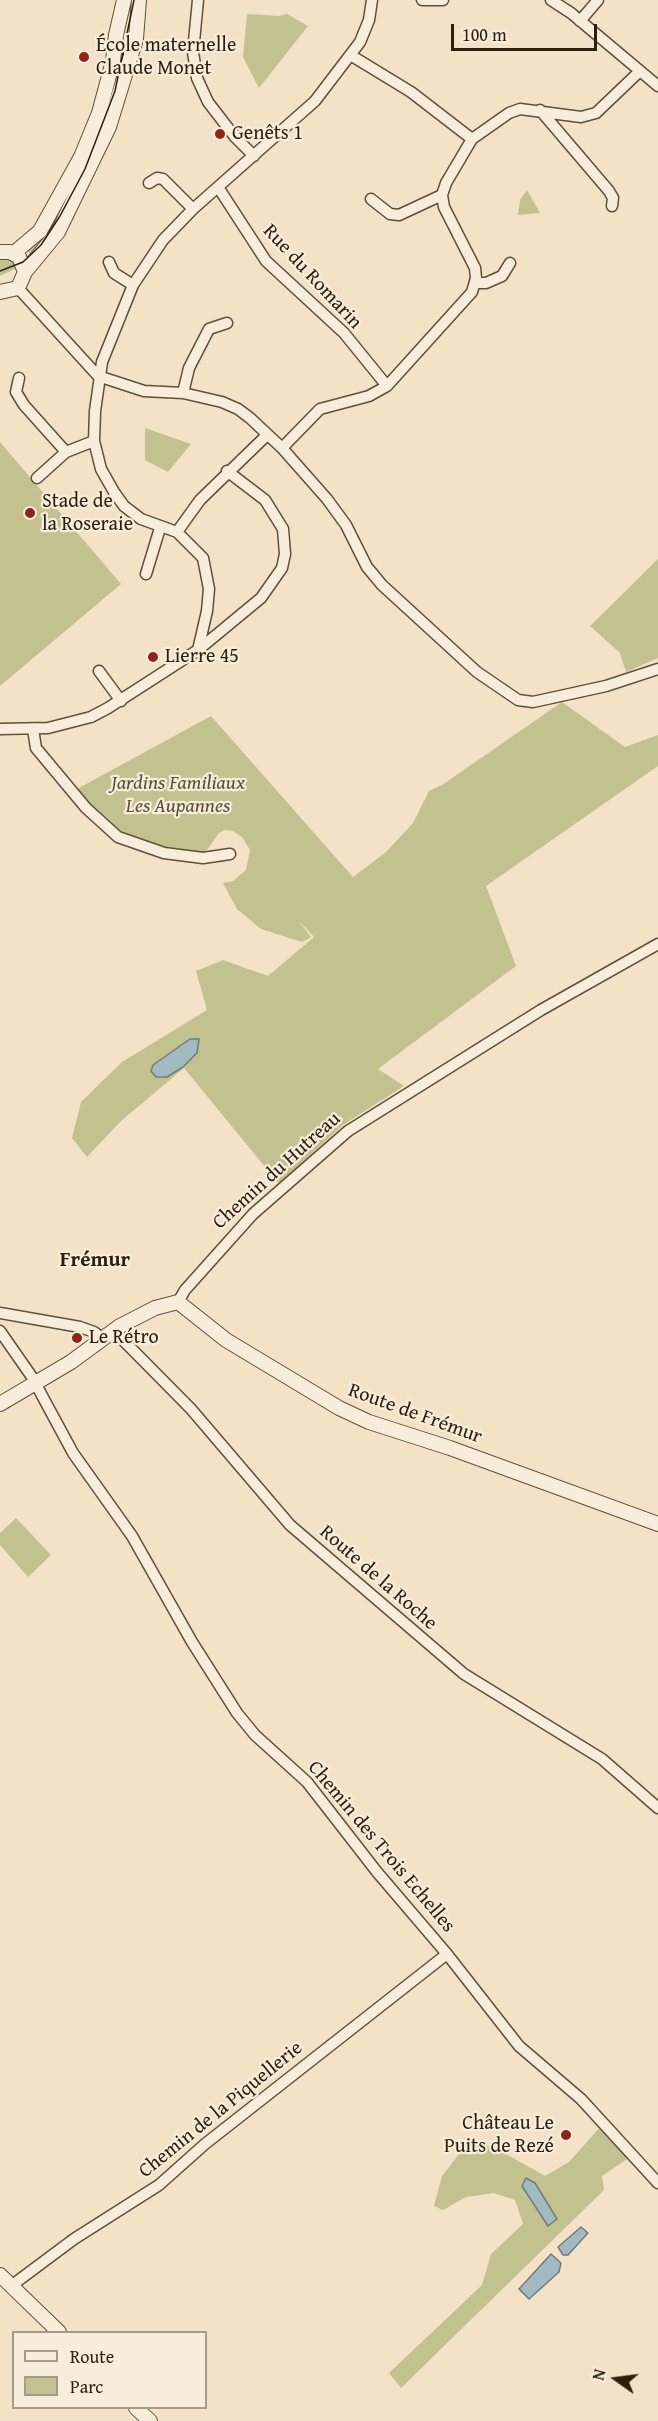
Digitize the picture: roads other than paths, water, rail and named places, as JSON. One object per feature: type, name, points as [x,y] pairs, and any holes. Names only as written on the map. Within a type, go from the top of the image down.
[{"type":"street","points":[[26,272],[23,262],[7,253],[40,231],[81,157],[99,113],[113,62],[124,0]]},
{"type":"street","points":[[18,288],[26,272],[58,232],[109,127],[136,39],[139,0]]},
{"type":"street","points":[[198,0],[193,52],[197,78],[208,102],[235,137],[254,156]]},
{"type":"street","points":[[198,650],[207,611],[207,570],[203,558],[177,532],[160,528],[141,519],[124,506],[114,492],[101,469],[94,441],[98,376],[108,340],[133,285],[171,229],[315,101],[352,56],[366,29],[372,0]]},
{"type":"street","points":[[422,0],[443,0]]},
{"type":"street","points":[[551,0],[658,86]]},
{"type":"street","points":[[580,21],[598,0]]},
{"type":"street","points":[[352,56],[411,92],[472,140]]},
{"type":"street","points":[[282,448],[320,409],[369,396],[387,386],[468,297],[475,283],[473,262],[444,207],[442,195],[446,183],[472,140],[509,113],[520,109],[581,117],[596,113],[640,71]]},
{"type":"street","points":[[540,110],[609,191],[613,198],[612,206]]},
{"type":"street","points":[[149,183],[157,178],[164,179],[193,209]]},
{"type":"street","name":"Rue du Romarin","points":[[218,187],[266,261],[344,333],[387,386]]},
{"type":"street","points":[[370,199],[390,214],[399,215],[442,195]]},
{"type":"street","points":[[109,262],[114,273],[133,285]]},
{"type":"street","points":[[475,283],[486,283],[502,276],[510,263]]},
{"type":"street","points":[[0,292],[18,288]]},
{"type":"street","points":[[18,288],[98,376],[144,391],[183,393],[238,409],[282,448],[346,525],[362,558],[393,596],[460,658],[499,688],[522,701],[533,702],[606,686],[658,669]]},
{"type":"street","points":[[183,393],[189,368],[209,329],[227,323]]},
{"type":"street","points":[[19,378],[16,392],[24,405],[66,452]]},
{"type":"street","points":[[177,532],[200,500],[267,435]]},
{"type":"street","points":[[37,478],[66,452],[94,441]]},
{"type":"street","points":[[0,729],[33,729],[91,717],[121,701],[198,650],[261,598],[275,581],[285,554],[283,530],[265,500],[228,471]]},
{"type":"street","points":[[146,574],[160,528]]},
{"type":"street","points":[[99,670],[121,701]]},
{"type":"street","points":[[33,729],[36,748],[86,808],[118,837],[138,846],[164,853],[203,858],[230,854]]},
{"type":"street","name":"Chemin du Hutreau","points":[[178,1302],[185,1290],[253,1214],[348,1131],[541,1010],[658,944]]},
{"type":"street","points":[[0,1404],[71,1362],[108,1334],[155,1308],[178,1302]]},
{"type":"street","name":"Route de Frémur","points":[[178,1302],[225,1340],[339,1408],[369,1422],[450,1448],[658,1524]]},
{"type":"street","points":[[0,1313],[108,1334]]},
{"type":"street","name":"Chemin des Trois Echelles","points":[[0,1331],[32,1377],[74,1454],[132,1536],[192,1642],[237,1713],[255,1735],[308,1782],[377,1872],[447,1954],[519,2046],[581,2099],[658,2183]]},
{"type":"street","name":"Route de la Roche","points":[[108,1334],[191,1409],[290,1525],[464,1674],[602,1759],[658,1808]]},
{"type":"street","name":"Chemin de la Piquellerie","points":[[11,2286],[74,2239],[159,2185],[205,2144],[447,1954]]},
{"type":"street","points":[[0,2275],[59,2331]]},
{"type":"street","points":[[137,2409],[150,2421]]},
{"type":"water","points":[[190,1039],[199,1039],[197,1053],[183,1067],[167,1077],[156,1077],[151,1071],[153,1065]]},
{"type":"water","points":[[526,2178],[535,2183],[557,2219],[548,2226],[522,2186]]},
{"type":"water","points":[[581,2227],[588,2233],[568,2255],[563,2255],[558,2247]]},
{"type":"water","points":[[551,2254],[561,2263],[559,2272],[529,2299],[519,2289]]},
{"type":"tram line","points":[[0,271],[23,262],[41,245],[60,216],[85,169],[115,91],[134,0]]},
{"type":"place","name":"École maternelle Claude Monet","points":[[84,57]]},
{"type":"place","name":"Genêts 1","points":[[220,134]]},
{"type":"place","name":"Stade de la Roseraie","points":[[30,513]]},
{"type":"place","name":"Lierre 45","points":[[153,657]]},
{"type":"place","name":"Le Rétro","points":[[77,1338]]},
{"type":"place","name":"Château Le Puits de Rezé","points":[[566,2135]]},
{"type":"district","name":"Frémur","points":[[95,1261]]},
{"type":"park label","name":"Jardins Familiaux Les Aupannes","points":[[178,796]]}]
